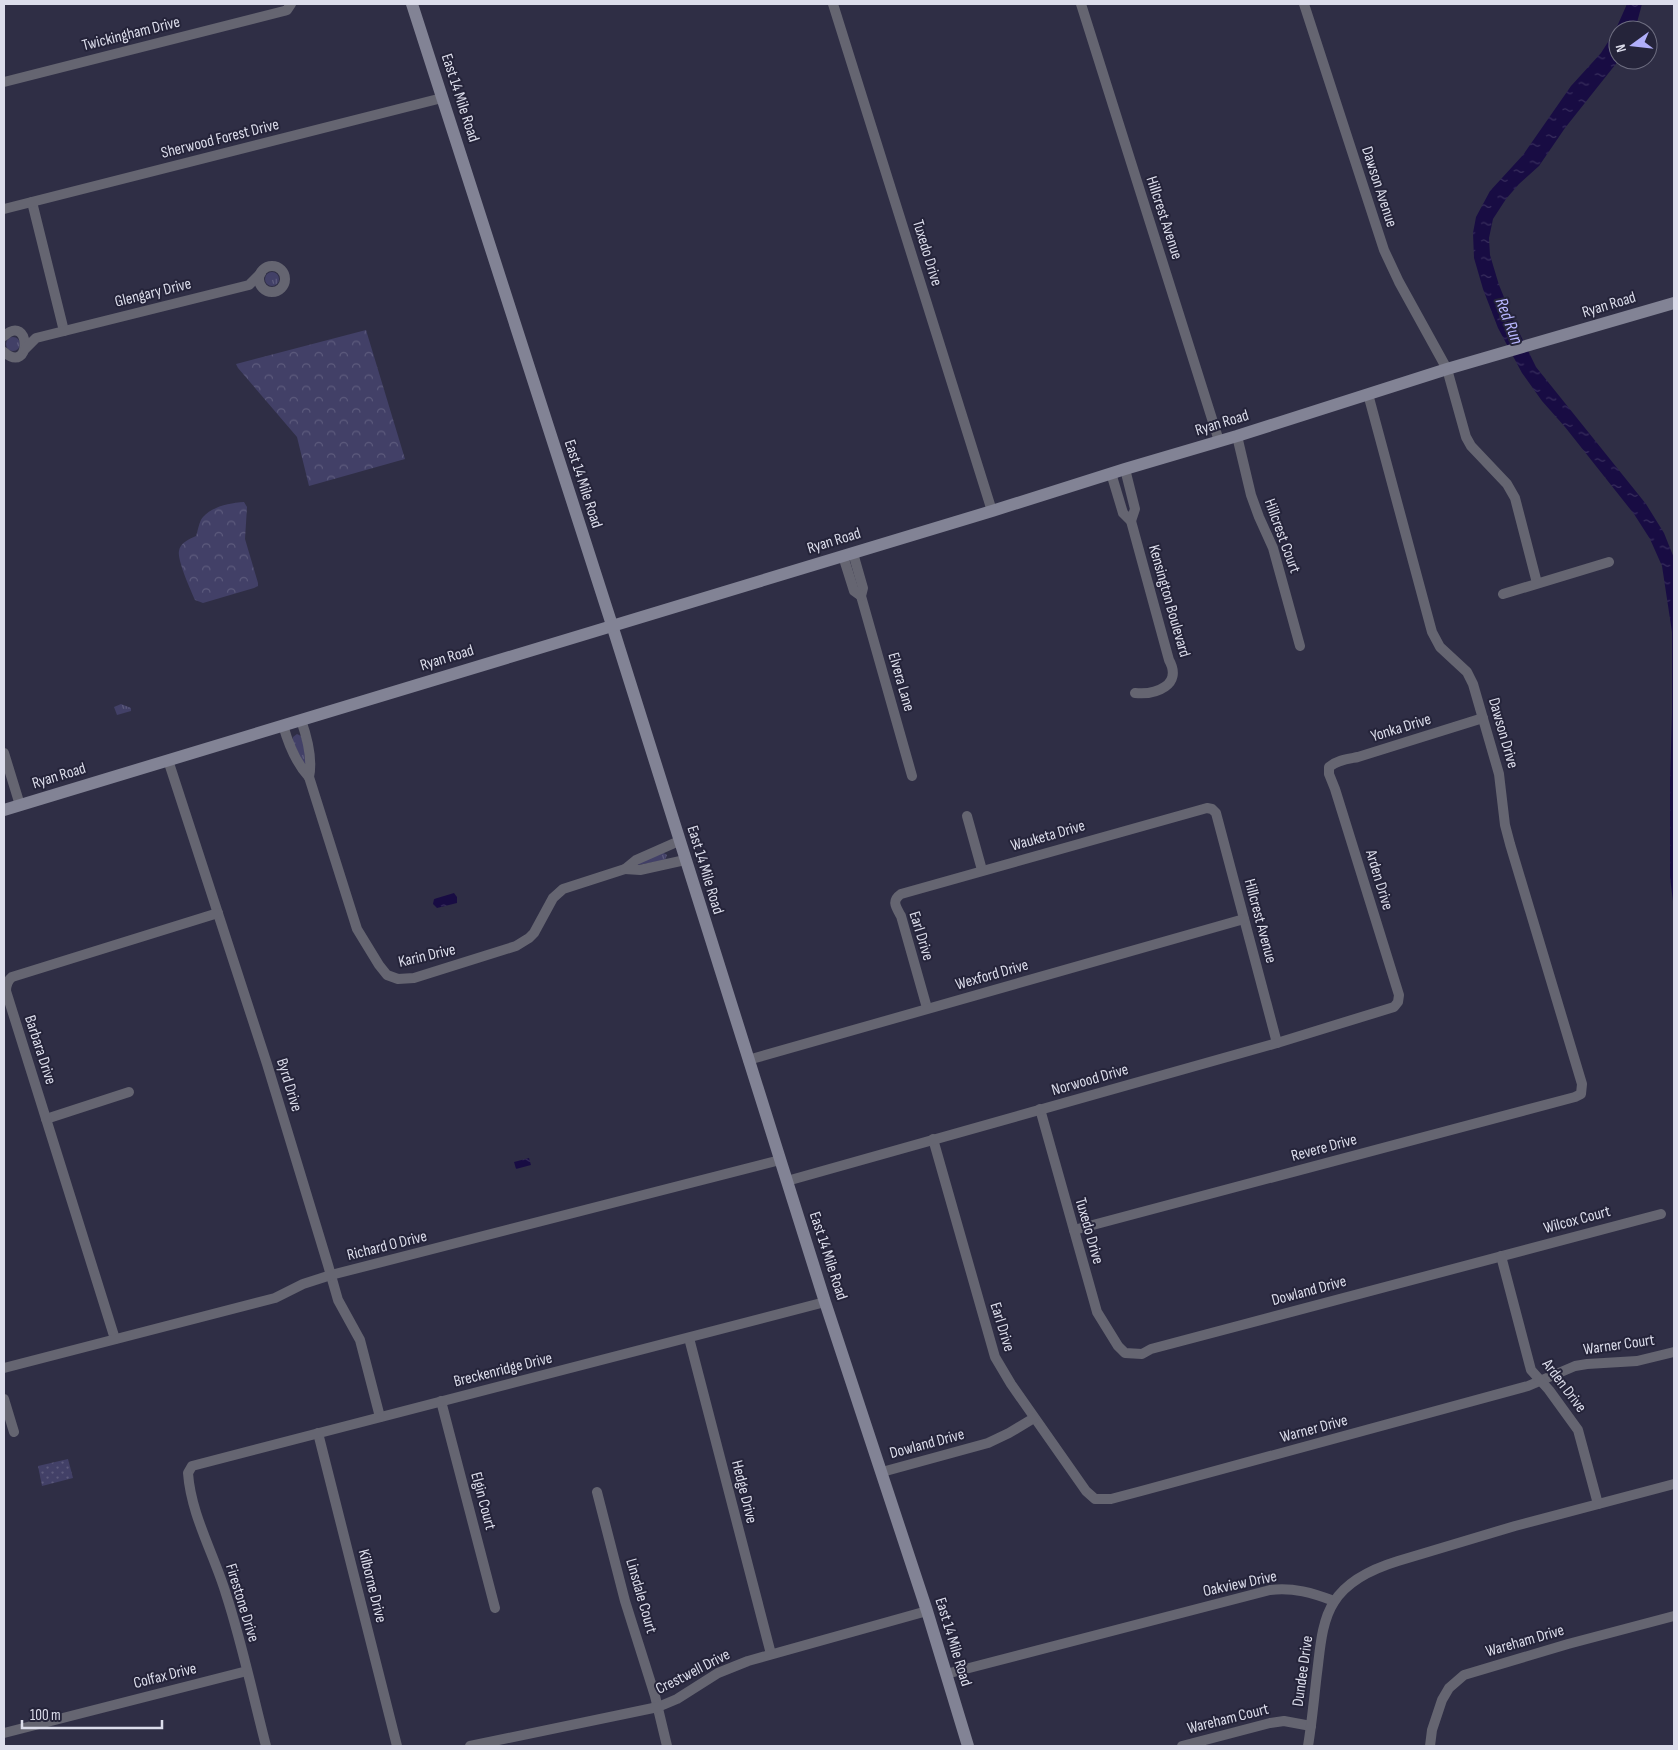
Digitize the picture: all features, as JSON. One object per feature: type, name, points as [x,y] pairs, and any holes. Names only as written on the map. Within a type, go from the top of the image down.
[{"type":"main road","name":"East 14 Mile Road","points":[[412,4],[612,625],[825,1302],[927,1611],[968,1746]]},
{"type":"main road","name":"Ryan Road","points":[[4,810],[1111,473],[1219,442],[1448,369],[1674,303]]},
{"type":"street","name":"Twickingham Drive","points":[[4,82],[284,11],[291,4]]},
{"type":"street","name":"Tuxedo Drive","points":[[833,4],[992,510]]},
{"type":"street","name":"Hillcrest Avenue","points":[[1081,4],[1219,442]]},
{"type":"street","name":"Dawson Avenue","points":[[1304,4],[1384,250],[1399,282],[1448,369],[1470,446],[1507,484],[1515,498],[1537,583]]},
{"type":"street","name":"Sherwood Forest Drive","points":[[4,209],[442,98]]},
{"type":"street","points":[[32,202],[64,331]]},
{"type":"street","points":[[275,266],[282,270],[285,278],[283,285],[277,290],[268,291],[249,284],[266,267],[275,266]]},
{"type":"street","points":[[260,273],[260,282],[264,289]]},
{"type":"street","name":"Glengary Drive","points":[[4,336],[14,331],[36,338],[249,284]]},
{"type":"street","points":[[21,334],[26,341],[25,349]]},
{"type":"street","points":[[4,352],[8,355],[20,355],[36,338]]},
{"type":"street","name":"Dawson Drive","points":[[1368,394],[1432,632],[1440,647],[1471,678],[1499,774],[1505,825],[1510,844],[1582,1084],[1581,1094]]},
{"type":"street","name":"Hillcrest Court","points":[[1236,436],[1251,495],[1258,517],[1273,548],[1300,646]]},
{"type":"street","name":"Kensington Boulevard","points":[[1125,469],[1136,509],[1132,521]]},
{"type":"street","name":"Kensington Boulevard","points":[[1111,473],[1123,513],[1132,521],[1173,666],[1169,683],[1160,690],[1146,694],[1135,693]]},
{"type":"street","name":"Elvera Lane","points":[[848,554],[863,588],[860,596],[912,776]]},
{"type":"street","points":[[1503,594],[1610,562]]},
{"type":"street","name":"Yonka Drive","points":[[1329,767],[1341,761],[1483,718]]},
{"type":"street","name":"Karin Drive","points":[[301,720],[311,767],[309,777]]},
{"type":"street","name":"Karin Drive","points":[[283,725],[298,762],[309,777],[356,929],[379,965],[392,978],[403,980],[414,978],[516,946],[530,938],[553,898],[562,889],[625,869],[640,870],[685,860]]},
{"type":"street","points":[[4,753],[20,805]]},
{"type":"street","name":"Byrd Drive","points":[[168,760],[267,1064],[338,1300],[360,1340],[380,1417]]},
{"type":"street","name":"Arden Drive","points":[[1329,767],[1331,781],[1396,983],[1399,995],[1398,1002]]},
{"type":"street","name":"Hillcrest Avenue","points":[[1212,809],[1216,813],[1277,1043]]},
{"type":"street","name":"Wauketa Drive","points":[[894,901],[900,894],[982,870],[1199,810],[1212,809]]},
{"type":"street","points":[[967,816],[982,870]]},
{"type":"street","name":"Karin Drive","points":[[625,869],[636,860],[679,841]]},
{"type":"street","name":"Earl Drive","points":[[894,901],[901,916],[927,1008]]},
{"type":"street","name":"Barbara Drive","points":[[115,1339],[6,992],[9,979],[218,913]]},
{"type":"street","name":"Wexford Drive","points":[[748,1060],[1244,919]]},
{"type":"street","name":"Norwood Drive","points":[[787,1181],[1277,1043],[1390,1009],[1398,1002]]},
{"type":"street","points":[[46,1119],[129,1092]]},
{"type":"street","name":"Revere Drive","points":[[1074,1230],[1581,1094]]},
{"type":"street","name":"Tuxedo Drive","points":[[1040,1109],[1096,1312],[1118,1346],[1125,1353]]},
{"type":"street","name":"Earl Drive","points":[[933,1139],[995,1357],[1001,1370],[1034,1418],[1086,1491],[1095,1499]]},
{"type":"street","name":"Richard O Drive","points":[[4,1368],[275,1298],[303,1284],[331,1275],[780,1160]]},
{"type":"street","name":"Wilcox Court","points":[[1501,1256],[1661,1214]]},
{"type":"street","name":"Arden Drive","points":[[1501,1256],[1531,1370],[1549,1390],[1578,1430],[1598,1504]]},
{"type":"street","name":"Dowland Drive","points":[[1125,1353],[1142,1354],[1150,1349],[1501,1256]]},
{"type":"street","name":"Breckenridge Drive","points":[[189,1469],[196,1464],[825,1302]]},
{"type":"street","name":"Hedge Drive","points":[[689,1338],[770,1654]]},
{"type":"street","name":"Warner Court","points":[[1540,1382],[1575,1366],[1637,1361],[1674,1352]]},
{"type":"street","name":"Warner Drive","points":[[1095,1499],[1111,1499],[1540,1382]]},
{"type":"street","points":[[4,1398],[14,1432]]},
{"type":"street","name":"Elgin Court","points":[[441,1401],[495,1608]]},
{"type":"street","name":"Dowland Drive","points":[[882,1472],[988,1443],[1010,1433],[1034,1418]]},
{"type":"street","name":"Kilborne Drive","points":[[318,1433],[397,1746]]},
{"type":"street","name":"Firestone Drive","points":[[189,1469],[188,1477],[201,1527],[226,1591],[266,1746]]},
{"type":"street","points":[[1334,1601],[1354,1583],[1382,1566],[1515,1526],[1674,1484]]},
{"type":"street","name":"Linsdale Court","points":[[597,1492],[625,1601],[658,1707],[667,1746]]},
{"type":"street","name":"Oakview Drive","points":[[946,1674],[1270,1590],[1306,1591],[1334,1601]]},
{"type":"street","name":"Dundee Drive","points":[[1308,1746],[1323,1636],[1334,1601]]},
{"type":"street","name":"Crestwell Drive","points":[[470,1746],[658,1707],[677,1699],[718,1673],[748,1661],[927,1611]]},
{"type":"street","name":"Wareham Drive","points":[[1430,1746],[1432,1730],[1442,1700],[1449,1688],[1464,1676],[1568,1644],[1674,1616]]},
{"type":"street","name":"Colfax Drive","points":[[4,1733],[247,1671]]},
{"type":"street","name":"Wareham Court","points":[[1182,1746],[1270,1723],[1284,1721],[1311,1726]]},
{"type":"green space","points":[[272,272],[277,274],[279,279],[277,284],[272,286],[267,284],[265,279],[267,274]]},
{"type":"green space","points":[[366,330],[405,459],[309,486],[297,437],[236,364]]},
{"type":"green space","points":[[13,337],[18,339],[20,344],[18,349],[13,351],[8,349],[6,344],[8,339]]},
{"type":"green space","points":[[244,502],[247,507],[245,539],[258,586],[203,603],[195,600],[180,561],[179,551],[181,546],[196,536],[200,521],[207,513],[222,506]]},
{"type":"green space","points":[[121,704],[131,708],[131,711],[117,715],[114,707]]},
{"type":"green space","points":[[297,734],[301,736],[308,761],[306,764],[304,764],[293,742],[293,737]]},
{"type":"green space","points":[[662,852],[667,855],[665,860],[638,865],[639,863]]},
{"type":"green space","points":[[68,1459],[73,1478],[42,1486],[38,1466]]},
{"type":"water","name":"Red Run","points":[[1627,4],[1642,4],[1638,20],[1620,20]]},
{"type":"water","name":"Red Run","points":[[1608,42],[1608,70],[1611,70],[1565,128],[1539,166],[1506,199],[1493,219],[1489,238],[1490,255],[1499,285],[1515,324],[1536,367],[1646,504],[1664,533],[1674,558],[1674,910],[1670,877],[1672,632],[1662,566],[1650,539],[1634,514],[1542,401],[1522,373],[1498,328],[1483,289],[1474,258],[1473,233],[1476,217],[1490,191],[1523,155],[1571,86],[1601,53]]},
{"type":"water","points":[[454,893],[457,897],[457,903],[437,908],[433,904],[434,899]]},
{"type":"water","points":[[529,1158],[531,1165],[516,1169],[514,1162]]}]
